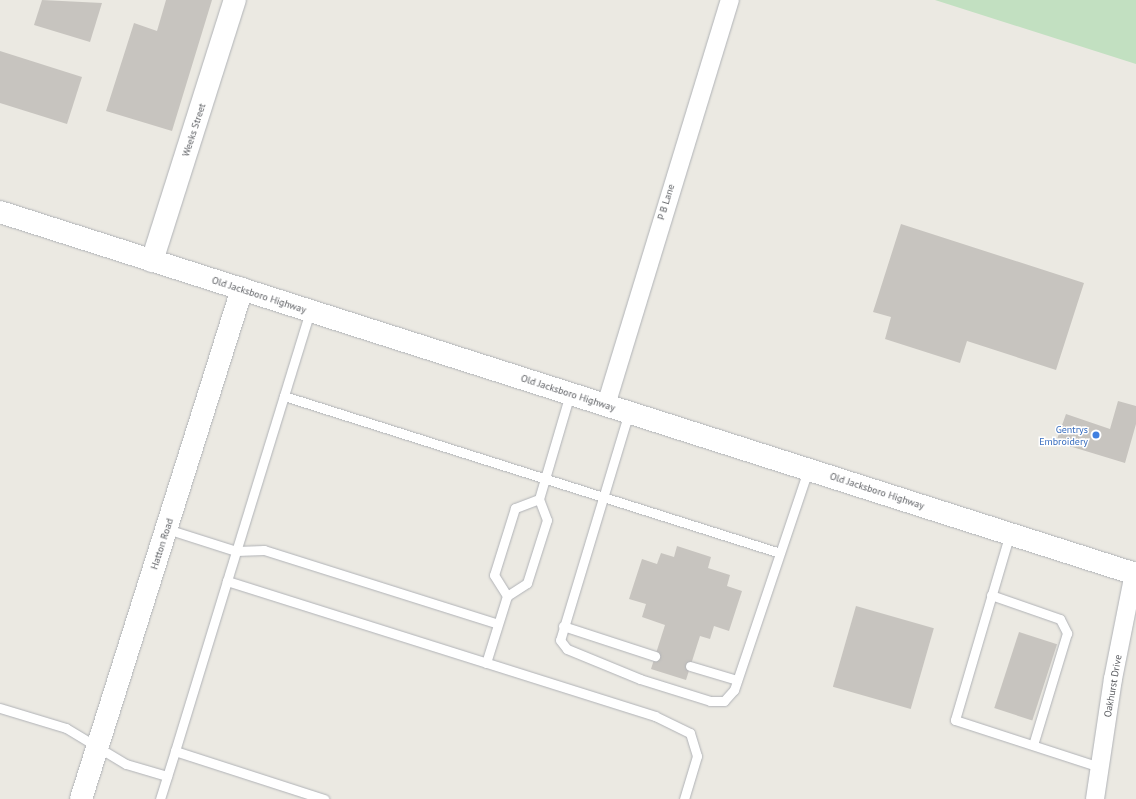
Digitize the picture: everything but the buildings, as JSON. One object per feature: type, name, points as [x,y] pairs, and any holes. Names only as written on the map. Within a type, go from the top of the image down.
[{"type":"main road","name":"Weeks Street","points":[[152,260],[235,0]]},
{"type":"main road","name":"Old Jacksboro Highway","points":[[0,212],[1135,573]]},
{"type":"main road","name":"Hatton Road","points":[[81,799],[242,289]]},
{"type":"street","name":"P B Lane","points":[[606,405],[730,0]]},
{"type":"street","name":"Oakhurst Drive","points":[[1095,799],[1135,573]]},
{"type":"lane","points":[[160,799],[310,311]]},
{"type":"lane","points":[[486,663],[507,596],[527,583],[547,520],[539,499],[570,394]]},
{"type":"lane","points":[[284,396],[604,496],[780,553]]},
{"type":"lane","points":[[630,412],[563,626],[560,640],[567,649],[640,679],[710,701],[724,701],[737,680],[808,469]]},
{"type":"lane","points":[[507,596],[494,575],[515,508],[539,499]]},
{"type":"lane","points":[[167,528],[236,551],[264,550],[498,624]]},
{"type":"lane","points":[[1010,533],[955,720],[1100,768]]},
{"type":"lane","points":[[227,581],[655,716],[690,733],[697,756],[684,799]]},
{"type":"lane","points":[[991,595],[1060,619],[1067,633],[1033,746]]},
{"type":"lane","points":[[563,626],[656,656]]},
{"type":"lane","points":[[690,666],[737,680]]},
{"type":"lane","points":[[0,708],[66,728],[98,745],[126,764],[167,776]]},
{"type":"lane","points":[[175,751],[324,799]]},
{"type":"green space","points":[[935,0],[1136,0],[1136,64]]},
{"type":"place","name":"Gentrys Embroidery","points":[[1096,435]]}]
